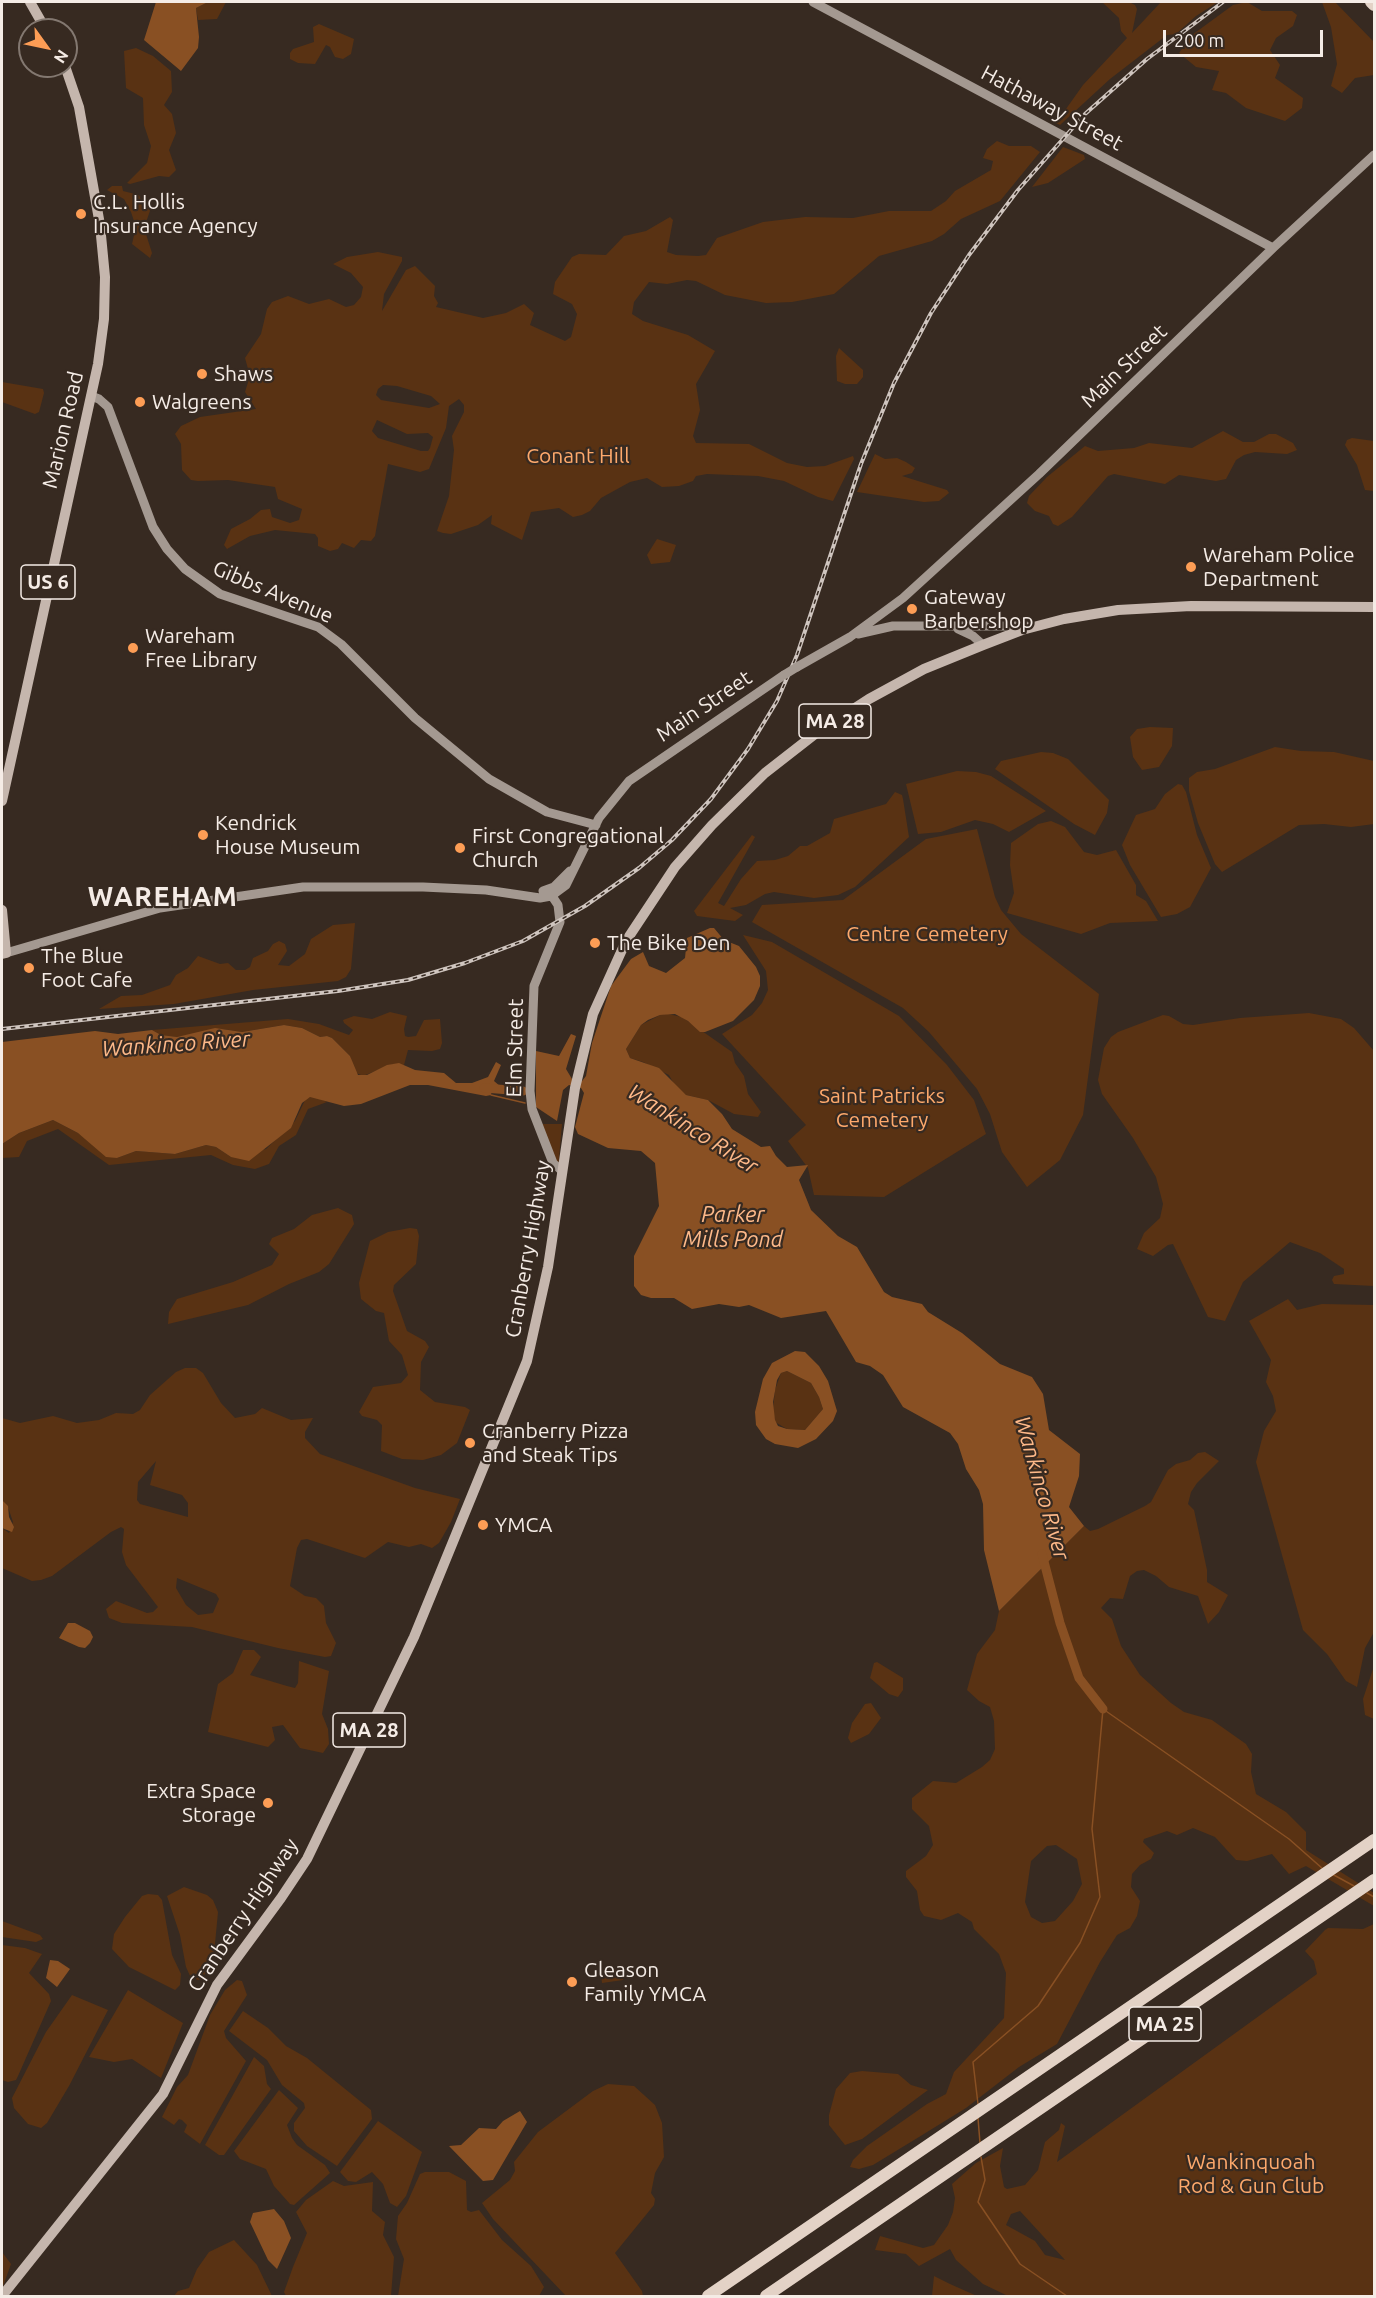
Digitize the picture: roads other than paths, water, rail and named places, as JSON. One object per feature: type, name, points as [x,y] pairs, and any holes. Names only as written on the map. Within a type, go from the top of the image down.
[{"type":"highway","points":[[1371,2],[1374,5]]},
{"type":"highway","name":"MA 25","points":[[708,2296],[1374,1840]]},
{"type":"highway","name":"MA 25","points":[[766,2296],[1374,1880]]},
{"type":"main road","points":[[30,2],[39,18]]},
{"type":"main road","name":"Hathaway Street","points":[[813,2],[1273,248]]},
{"type":"main road","name":"Marion Road","points":[[2,801],[91,396],[104,319],[104,258],[79,107],[69,78]]},
{"type":"main road","name":"Main Street","points":[[550,895],[573,867],[610,803],[629,782],[784,675],[850,637],[898,602],[1039,474],[1273,248],[1374,155]]},
{"type":"main road","name":"Gibbs Avenue","points":[[91,396],[99,399],[108,407],[153,526],[167,549],[185,569],[212,589],[229,598],[318,627],[341,644],[415,717],[489,779],[547,812],[596,825]]},
{"type":"main road","points":[[889,626],[898,602]]},
{"type":"main road","name":"Cranberry Highway","points":[[2,2296],[156,2104],[176,2071],[217,1985],[293,1882],[324,1825],[429,1605],[523,1372],[542,1300],[576,1083],[593,1014],[621,950],[660,887],[708,830],[765,773],[819,731],[869,699],[924,669],[985,644],[1047,623],[1118,610],[1191,606],[1374,607]]},
{"type":"main road","points":[[889,609],[884,616],[889,626]]},
{"type":"main road","points":[[850,637],[889,626],[976,627],[1047,623]]},
{"type":"main road","points":[[944,625],[964,631],[985,644]]},
{"type":"main road","points":[[976,627],[985,644]]},
{"type":"main road","points":[[2,910],[4,953],[160,908],[303,887],[423,887],[550,895]]},
{"type":"main road","name":"Elm Street","points":[[550,895],[556,901],[560,912],[560,922],[534,986],[530,1091],[532,1108],[553,1163],[562,1171]]},
{"type":"water","points":[[156,2],[208,2],[196,8],[198,48],[181,71],[144,40]]},
{"type":"water","name":"Parker Mills Pond","points":[[714,928],[724,940],[739,946],[756,967],[760,976],[760,986],[754,1000],[733,1021],[705,1032],[700,1032],[688,1021],[675,1014],[660,1015],[648,1020],[641,1025],[626,1049],[630,1058],[659,1068],[686,1095],[708,1100],[722,1114],[732,1129],[761,1147],[770,1146],[787,1167],[808,1165],[799,1180],[811,1210],[838,1236],[857,1247],[884,1292],[892,1297],[922,1304],[928,1312],[962,1333],[1000,1364],[1032,1377],[1043,1394],[1049,1430],[1080,1454],[1079,1476],[1069,1507],[1084,1526],[999,1611],[984,1550],[983,1504],[979,1490],[966,1469],[958,1444],[950,1433],[903,1407],[883,1375],[870,1366],[856,1362],[826,1311],[781,1318],[749,1305],[739,1307],[719,1304],[692,1309],[674,1298],[651,1298],[641,1295],[634,1286],[634,1256],[659,1206],[655,1163],[641,1151],[608,1148],[578,1134],[575,1127],[584,1093],[581,1088],[569,1085],[563,1090],[557,1121],[536,1107],[536,1051],[559,1056],[571,1034],[576,1036],[566,1069],[572,1079],[582,1081],[586,1076],[592,1043],[611,986],[631,959],[643,952],[649,966],[666,973],[685,958],[687,938]]},
{"type":"water","points":[[284,1025],[302,1028],[320,1037],[332,1038],[350,1056],[358,1075],[367,1075],[387,1065],[399,1063],[415,1070],[444,1073],[456,1083],[472,1083],[488,1077],[496,1062],[501,1065],[494,1081],[501,1087],[492,1089],[491,1095],[486,1096],[428,1085],[410,1085],[361,1104],[344,1106],[310,1097],[302,1103],[291,1128],[249,1161],[231,1157],[216,1147],[206,1145],[175,1154],[136,1151],[117,1158],[106,1157],[78,1133],[53,1120],[19,1133],[2,1144],[2,1042],[95,1031],[118,1034],[152,1030],[161,1035],[177,1037],[215,1028],[242,1032]]},
{"type":"water","points":[[795,1351],[805,1352],[819,1366],[828,1381],[837,1411],[833,1421],[816,1439],[798,1448],[775,1444],[766,1439],[756,1425],[755,1412],[763,1379],[772,1363]],"holes":[[[787,1371],[811,1383],[823,1409],[805,1430],[778,1426],[773,1402],[777,1380],[781,1373]]]},
{"type":"water","points":[[2,1500],[8,1506],[9,1517],[14,1527],[12,1532],[2,1528]]},
{"type":"water","points":[[68,1623],[75,1623],[90,1631],[93,1637],[85,1648],[59,1638]]},
{"type":"water","points":[[50,1960],[58,1961],[70,1969],[57,1987],[46,1978]]},
{"type":"water","points":[[520,2111],[527,2122],[493,2180],[483,2181],[449,2146],[461,2145],[479,2128],[496,2129],[503,2121]]},
{"type":"water","points":[[274,2209],[284,2221],[291,2238],[277,2269],[268,2260],[250,2222],[253,2213]]},
{"type":"waterway","name":"Wankinco River","points":[[484,1088],[523,1091]]},
{"type":"waterway","points":[[491,1095],[525,1103]]},
{"type":"waterway","name":"Wankinco River","points":[[1042,1554],[1060,1623],[1079,1678],[1103,1709]]},
{"type":"waterway","points":[[978,2104],[973,2062],[1038,2006],[1080,1943],[1100,1897],[1092,1829],[1103,1709],[1289,1839],[1323,1869]]},
{"type":"waterway","name":"Wankinco River","points":[[1332,1874],[1354,1886]]},
{"type":"waterway","name":"Wankinco River","points":[[1367,1893],[1374,1897]]},
{"type":"waterway","points":[[978,2118],[980,2143]]},
{"type":"waterway","points":[[981,2157],[985,2180],[978,2202],[1020,2264],[1067,2296]]},
{"type":"railway","points":[[2,1029],[338,991],[408,980],[465,963],[523,941],[585,906],[639,868],[672,840],[711,799],[748,749],[777,701],[797,655],[861,464],[894,383],[931,313],[969,255],[1018,190],[1085,114],[1147,59],[1223,2]]},
{"type":"place","name":"C.L. Hollis Insurance Agency","points":[[81,214]]},
{"type":"place","name":"Shaws","points":[[202,374]]},
{"type":"place","name":"Walgreens","points":[[140,402]]},
{"type":"place","name":"Wareham Police Department","points":[[1191,567]]},
{"type":"place","name":"Gateway Barbershop","points":[[912,609]]},
{"type":"place","name":"Wareham Free Library","points":[[133,648]]},
{"type":"place","name":"Kendrick House Museum","points":[[203,835]]},
{"type":"place","name":"First Congregational Church","points":[[460,848]]},
{"type":"place","name":"The Bike Den","points":[[595,943]]},
{"type":"place","name":"The Blue Foot Cafe","points":[[29,968]]},
{"type":"place","name":"Cranberry Pizza and Steak Tips","points":[[470,1443]]},
{"type":"place","name":"YMCA","points":[[483,1525]]},
{"type":"place","name":"Extra Space Storage","points":[[268,1803]]},
{"type":"place","name":"Gleason Family YMCA","points":[[572,1982]]},
{"type":"district","name":"WAREHAM","points":[[163,897]]},
{"type":"park label","name":"Conant Hill","points":[[578,456]]},
{"type":"park label","name":"Centre Cemetery","points":[[927,934]]},
{"type":"park label","name":"Saint Patricks Cemetery","points":[[882,1108]]},
{"type":"park label","name":"Wankinquoah Rod & Gun Club","points":[[1251,2174]]}]
